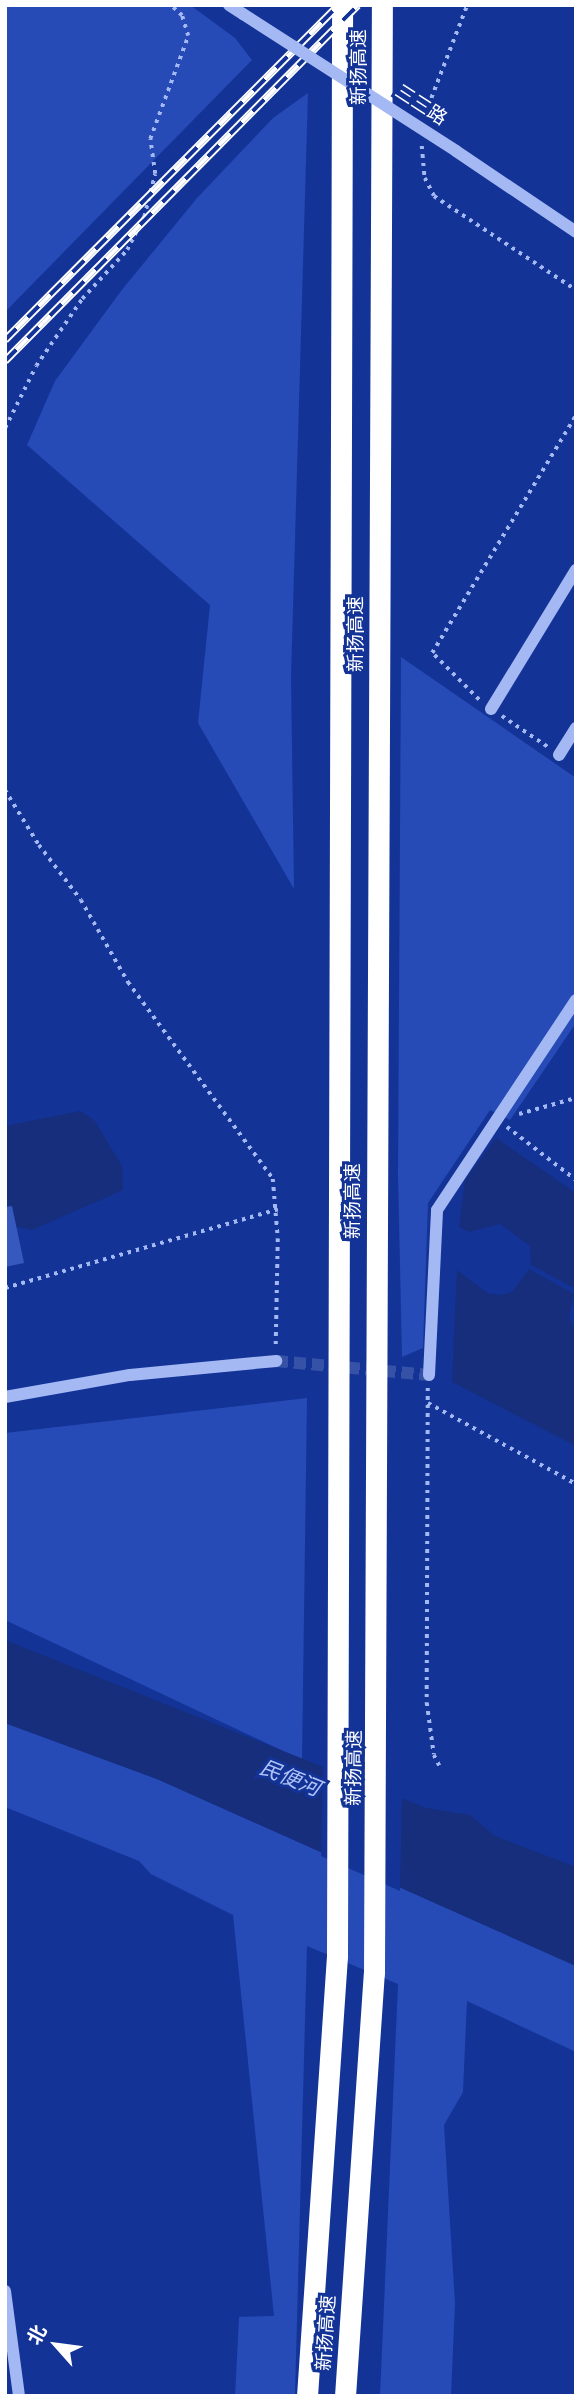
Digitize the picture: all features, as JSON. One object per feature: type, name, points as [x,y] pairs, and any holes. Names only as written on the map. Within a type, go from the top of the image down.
[{"type":"highway","name":"新扬高速","points":[[307,2396],[337,1956],[341,1675],[341,5]]},
{"type":"highway","name":"新扬高速","points":[[345,2396],[374,1973],[378,1685],[382,5]]},
{"type":"street","name":"三三路","points":[[229,5],[576,232]]},
{"type":"street","points":[[491,709],[576,570]]},
{"type":"street","points":[[559,755],[576,728]]},
{"type":"street","points":[[429,1375],[437,1210],[576,1000]]},
{"type":"street","points":[[5,1397],[130,1375],[276,1361]]},
{"type":"street","points":[[5,2291],[19,2396]]},
{"type":"path","points":[[5,428],[36,366],[82,299],[127,250],[144,217],[155,174],[150,139],[188,36],[182,16],[170,5]]},
{"type":"path","points":[[559,755],[491,709],[435,662],[432,653],[576,415]]},
{"type":"path","points":[[5,790],[39,845],[81,900],[128,982],[273,1179],[278,1209],[276,1361]]},
{"type":"path","points":[[497,1119],[576,1098]]},
{"type":"path","points":[[497,1119],[576,1180]]},
{"type":"path","points":[[5,1287],[278,1209]]},
{"type":"path","points":[[429,1375],[427,1703],[440,1769]]},
{"type":"path","points":[[428,1403],[576,1484]]},
{"type":"shaded area","points":[[5,5],[190,5],[235,38],[252,60],[5,312]]},
{"type":"shaded area","points":[[308,93],[291,677],[294,889],[198,723],[210,605],[27,445],[55,381],[121,291],[197,198],[273,118]]},
{"type":"shaded area","points":[[401,657],[576,778],[576,1023],[510,1120],[490,1110],[428,1203],[423,1348],[402,1357],[398,1175]]},
{"type":"shaded area","points":[[307,1398],[302,1760],[5,1620],[5,1433]]},
{"type":"shaded area","points":[[5,1723],[157,1779],[576,1966],[576,2052],[467,2001],[463,2092],[444,2125],[455,2303],[451,2396],[380,2396],[398,1984],[307,1946],[295,2396],[235,2396],[239,2317],[274,2316],[233,1915],[151,1874],[139,1861],[5,1807]]},
{"type":"water","points":[[80,1111],[94,1120],[122,1166],[123,1190],[32,1230],[13,1226],[5,1219],[5,1126]]},
{"type":"water","points":[[496,1138],[576,1193],[576,1289],[531,1265],[530,1246],[500,1224],[469,1232],[459,1227],[465,1180]]},
{"type":"water","points":[[529,1269],[574,1294],[569,1317],[576,1332],[576,1446],[452,1382],[457,1270],[487,1293],[501,1295],[512,1292]]},
{"type":"water","name":"民便河","points":[[5,1640],[426,1808],[470,1815],[495,1836],[576,1867],[576,1966],[157,1779],[5,1723]]},
{"type":"pier","points":[[323,1763],[402,1794],[400,1891],[321,1856]]},
{"type":"building","points":[[12,1206],[24,1263],[5,1267],[5,1207]]},
{"type":"tunnel","points":[[276,1361],[429,1375]]},
{"type":"railway","points":[[5,340],[339,5]]},
{"type":"railway","points":[[5,361],[358,5]]}]
